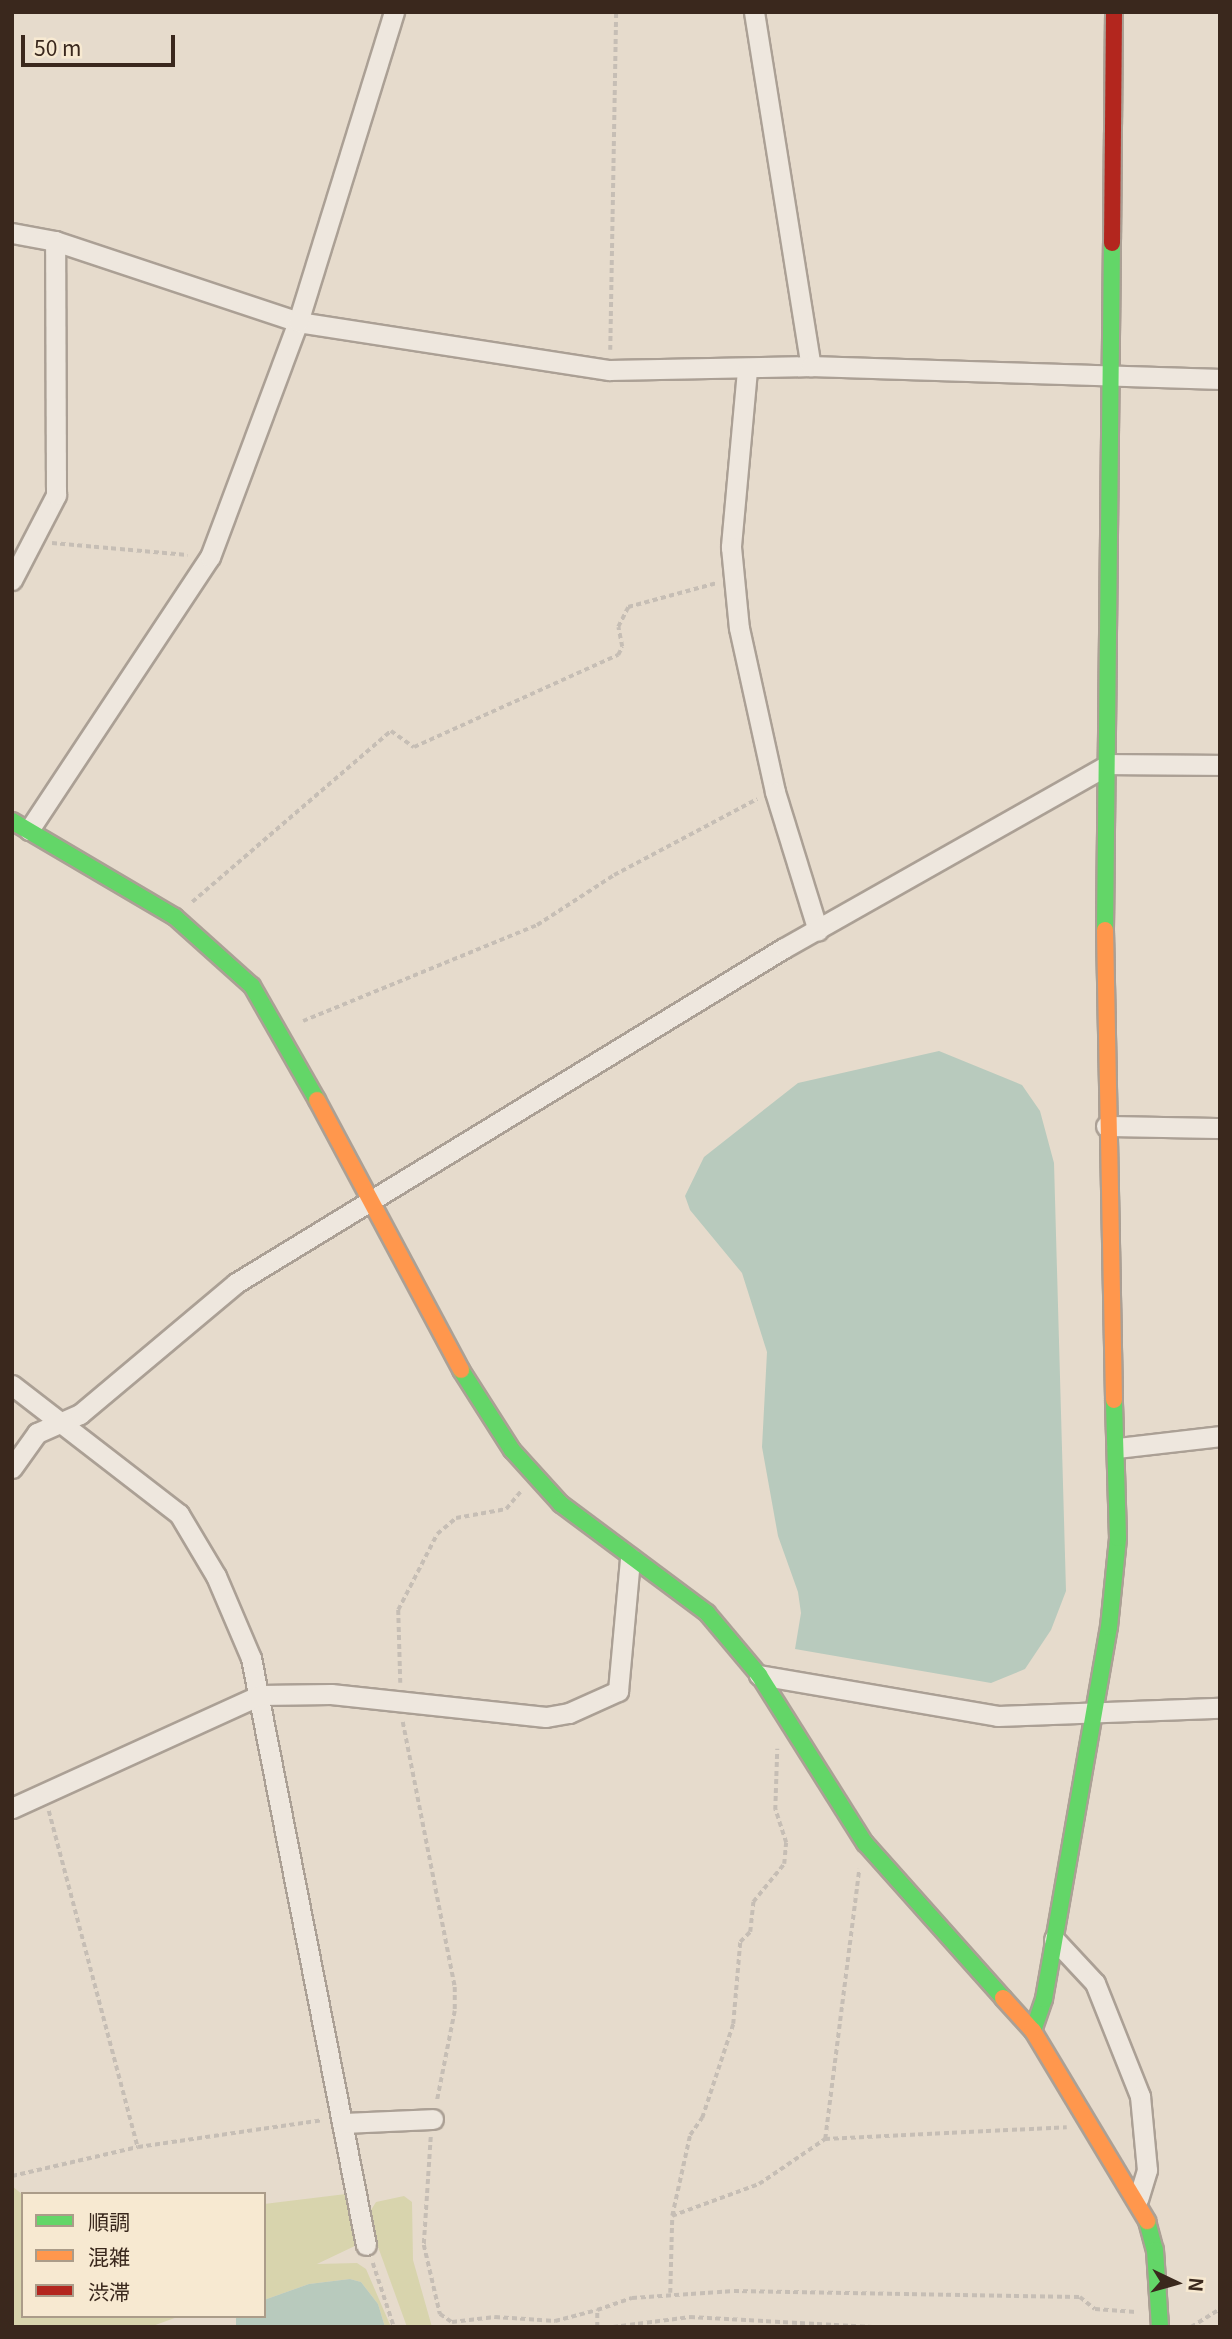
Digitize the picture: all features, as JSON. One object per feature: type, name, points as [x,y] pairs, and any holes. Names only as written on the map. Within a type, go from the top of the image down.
[{"type":"street","points":[[394,12],[298,322],[210,557],[20,826],[174,918],[252,986],[281,1030],[471,1390],[533,1477],[630,1558],[707,1613],[759,1675],[873,1852],[1033,2032],[1138,2199],[1155,2250],[1160,2320]]},
{"type":"street","points":[[754,12],[811,366]]},
{"type":"street","points":[[1033,2032],[1054,1939],[1115,1581],[1117,1448],[1106,1126],[1114,376],[1114,12]]},
{"type":"street","points":[[12,233],[55,241],[298,322],[609,370],[747,370],[811,366],[1220,379]]},
{"type":"street","points":[[12,580],[56,495],[55,241]]},
{"type":"street","points":[[747,370],[733,579],[775,792],[818,931]]},
{"type":"street","points":[[12,1468],[37,1433],[80,1414],[236,1283],[369,1198],[818,931],[1109,764],[1220,765]]},
{"type":"street","points":[[1106,1126],[1220,1128]]},
{"type":"street","points":[[12,1385],[179,1514],[216,1576],[251,1658],[260,1695],[274,1794],[366,2245]]},
{"type":"street","points":[[1117,1448],[1220,1436]]},
{"type":"street","points":[[12,1808],[260,1695],[400,1701],[546,1717],[569,1713],[618,1691],[630,1558]]},
{"type":"street","points":[[759,1675],[998,1716],[1220,1708]]},
{"type":"street","points":[[1054,1939],[1095,1983],[1140,2096],[1147,2170],[1138,2199]]},
{"type":"street","points":[[342,2120],[433,2119]]},
{"type":"path","points":[[609,370],[616,12]]},
{"type":"path","points":[[31,541],[210,557]]},
{"type":"path","points":[[174,918],[391,731],[414,747],[618,655],[622,647],[618,627],[628,607],[733,579]]},
{"type":"path","points":[[281,1030],[537,925],[727,810],[775,792]]},
{"type":"path","points":[[533,1477],[506,1509],[456,1518],[437,1534],[398,1610],[400,1701],[454,1987],[455,2011],[443,2052],[433,2119],[424,2245],[440,2314],[452,2322],[495,2317],[555,2321],[670,2293],[1080,2297],[1095,2309],[1160,2320]]},
{"type":"path","points":[[670,2293],[672,2216],[690,2135],[702,2118],[733,2024],[740,1942],[750,1932],[753,1902],[784,1864],[786,1843],[775,1810],[777,1742],[793,1729]]},
{"type":"path","points":[[44,1793],[138,2147]]},
{"type":"path","points":[[825,2138],[859,1868],[873,1852]]},
{"type":"path","points":[[672,2216],[759,2184],[825,2138],[1074,2127],[1086,2116]]},
{"type":"path","points":[[12,2176],[138,2147],[342,2120]]},
{"type":"path","points":[[366,2245],[394,2327]]},
{"type":"path","points":[[1191,2327],[1220,2309]]},
{"type":"path","points":[[597,2310],[597,2327]]},
{"type":"path","points":[[612,2327],[690,2317],[873,2327]]},
{"type":"shaded area","points":[[939,1051],[1022,1085],[1040,1111],[1054,1163],[1066,1591],[1051,1630],[1025,1669],[991,1683],[795,1649],[801,1613],[798,1592],[778,1536],[762,1447],[767,1352],[742,1273],[690,1210],[685,1196],[704,1157],[798,1083]]},
{"type":"shaded area","points":[[12,2186],[21,2193],[21,2318],[175,2318],[150,2327],[12,2327]]},
{"type":"shaded area","points":[[346,2194],[359,2244],[317,2264],[357,2263],[366,2269],[391,2327],[385,2327],[378,2304],[361,2282],[350,2279],[309,2284],[266,2299],[266,2204]]},
{"type":"shaded area","points":[[404,2196],[412,2202],[413,2260],[432,2327],[407,2327],[377,2244],[371,2210],[376,2202]]},
{"type":"shaded area","points":[[350,2279],[361,2282],[378,2304],[385,2327],[236,2327],[236,2318],[266,2318],[266,2299],[309,2284]]},
{"type":"traffic: fast","points":[[1105,930],[1112,243]]},
{"type":"traffic: fast","points":[[12,821],[175,917],[252,986],[317,1100]]},
{"type":"traffic: fast","points":[[461,1370],[512,1450],[561,1504],[707,1613],[759,1675],[865,1843],[1003,1998]]},
{"type":"traffic: fast","points":[[1033,2031],[1044,1999],[1109,1627],[1118,1538],[1114,1400]]},
{"type":"traffic: fast","points":[[1147,2221],[1155,2250],[1160,2327]]},
{"type":"traffic: slow","points":[[1105,930],[1114,1400]]},
{"type":"traffic: slow","points":[[317,1100],[461,1370]]},
{"type":"traffic: slow","points":[[1003,1998],[1033,2031],[1147,2221]]},
{"type":"traffic: jam","points":[[1112,243],[1114,12]]}]
